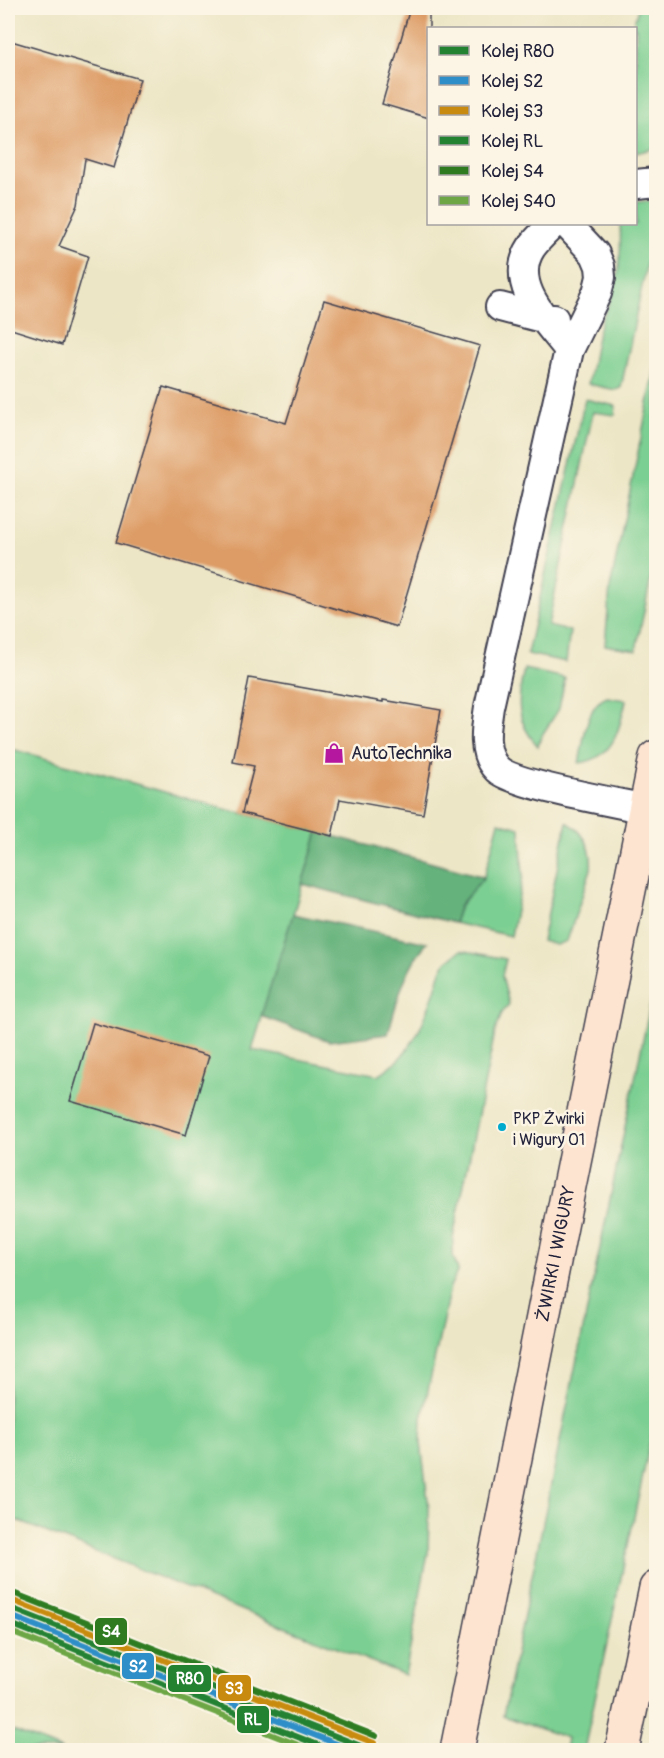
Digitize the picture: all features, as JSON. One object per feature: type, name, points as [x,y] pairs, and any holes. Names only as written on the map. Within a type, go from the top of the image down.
[{"type":"main road","name":"ŻWIRKI I WIGURY","points":[[457,1750],[479,1649],[564,1208],[657,757]]},
{"type":"main road","points":[[622,1750],[657,1587]]},
{"type":"lane","points":[[637,184],[657,182]]},
{"type":"lane","points":[[553,225],[530,250],[525,269],[524,286],[569,350]]},
{"type":"lane","points":[[568,225],[590,246],[600,266],[601,277],[590,310],[569,350],[489,707],[486,748],[498,770],[514,777],[562,791],[646,809]]},
{"type":"lane","points":[[500,307],[546,319],[568,318],[590,310]]},
{"type":"green space","points":[[638,8],[656,8],[656,148],[637,153],[637,27],[633,27]]},
{"type":"green space","points":[[656,201],[656,219],[621,388],[616,390],[588,384],[600,325],[616,284],[620,225],[637,225],[637,202]]},
{"type":"green space","points":[[656,365],[656,554],[636,650],[605,645],[610,588]]},
{"type":"green space","points":[[585,399],[616,406],[615,415],[593,412],[548,626],[570,631],[566,662],[527,654]]},
{"type":"green space","points":[[524,669],[565,678],[559,709],[542,735],[538,746],[525,728],[520,710],[519,701]]},
{"type":"green space","points":[[607,697],[626,700],[618,731],[608,749],[591,760],[579,763],[590,716],[594,707]]},
{"type":"green space","points":[[8,748],[225,809],[318,832],[252,1050],[378,1075],[392,1066],[412,1043],[426,1015],[446,962],[461,950],[506,959],[502,976],[509,1004],[502,1013],[495,1032],[453,1238],[453,1256],[458,1270],[450,1287],[422,1418],[421,1443],[429,1509],[428,1553],[405,1675],[8,1517]]},
{"type":"green space","points":[[499,822],[520,828],[523,876],[511,936],[454,923],[460,906],[484,877]]},
{"type":"green space","points":[[567,822],[583,836],[591,854],[591,869],[567,941],[556,945],[542,941]]},
{"type":"green space","points":[[318,832],[484,877],[460,905],[454,923],[302,884]]},
{"type":"green space","points":[[293,914],[427,943],[407,975],[388,1034],[329,1041],[261,1016]]},
{"type":"green space","points":[[656,977],[656,1415],[584,1750],[565,1750],[567,1738],[503,1716]]},
{"type":"green space","points":[[8,1729],[62,1750],[8,1750]]},
{"type":"building","points":[[410,8],[429,8],[427,117],[382,104]]},
{"type":"building","points":[[8,40],[140,79],[114,168],[85,159],[78,205],[59,246],[88,256],[62,345],[8,328]]},
{"type":"building","points":[[324,300],[480,346],[397,627],[116,543],[163,387],[286,423]]},
{"type":"building","name":"AutoTechnika","points":[[249,678],[441,710],[423,814],[340,799],[332,836],[242,813],[254,766],[233,762]]},
{"type":"building","points":[[93,1023],[209,1056],[186,1135],[70,1101]]},
{"type":"rail line","name":"S4","points":[[13,1593],[376,1736]]},
{"type":"rail line","name":"S3","points":[[11,1600],[374,1743]]},
{"type":"rail line","name":"R80","points":[[8,1607],[371,1750]]},
{"type":"rail line","name":"S2","points":[[8,1615],[352,1750]]},
{"type":"rail line","name":"RL","points":[[8,1623],[331,1750]]},
{"type":"rail line","name":"S40","points":[[8,1631],[311,1750]]},
{"type":"place","name":"AutoTechnika","points":[[334,753]]},
{"type":"place","name":"PKP Żwirki i Wigury 01","points":[[502,1127]]}]
